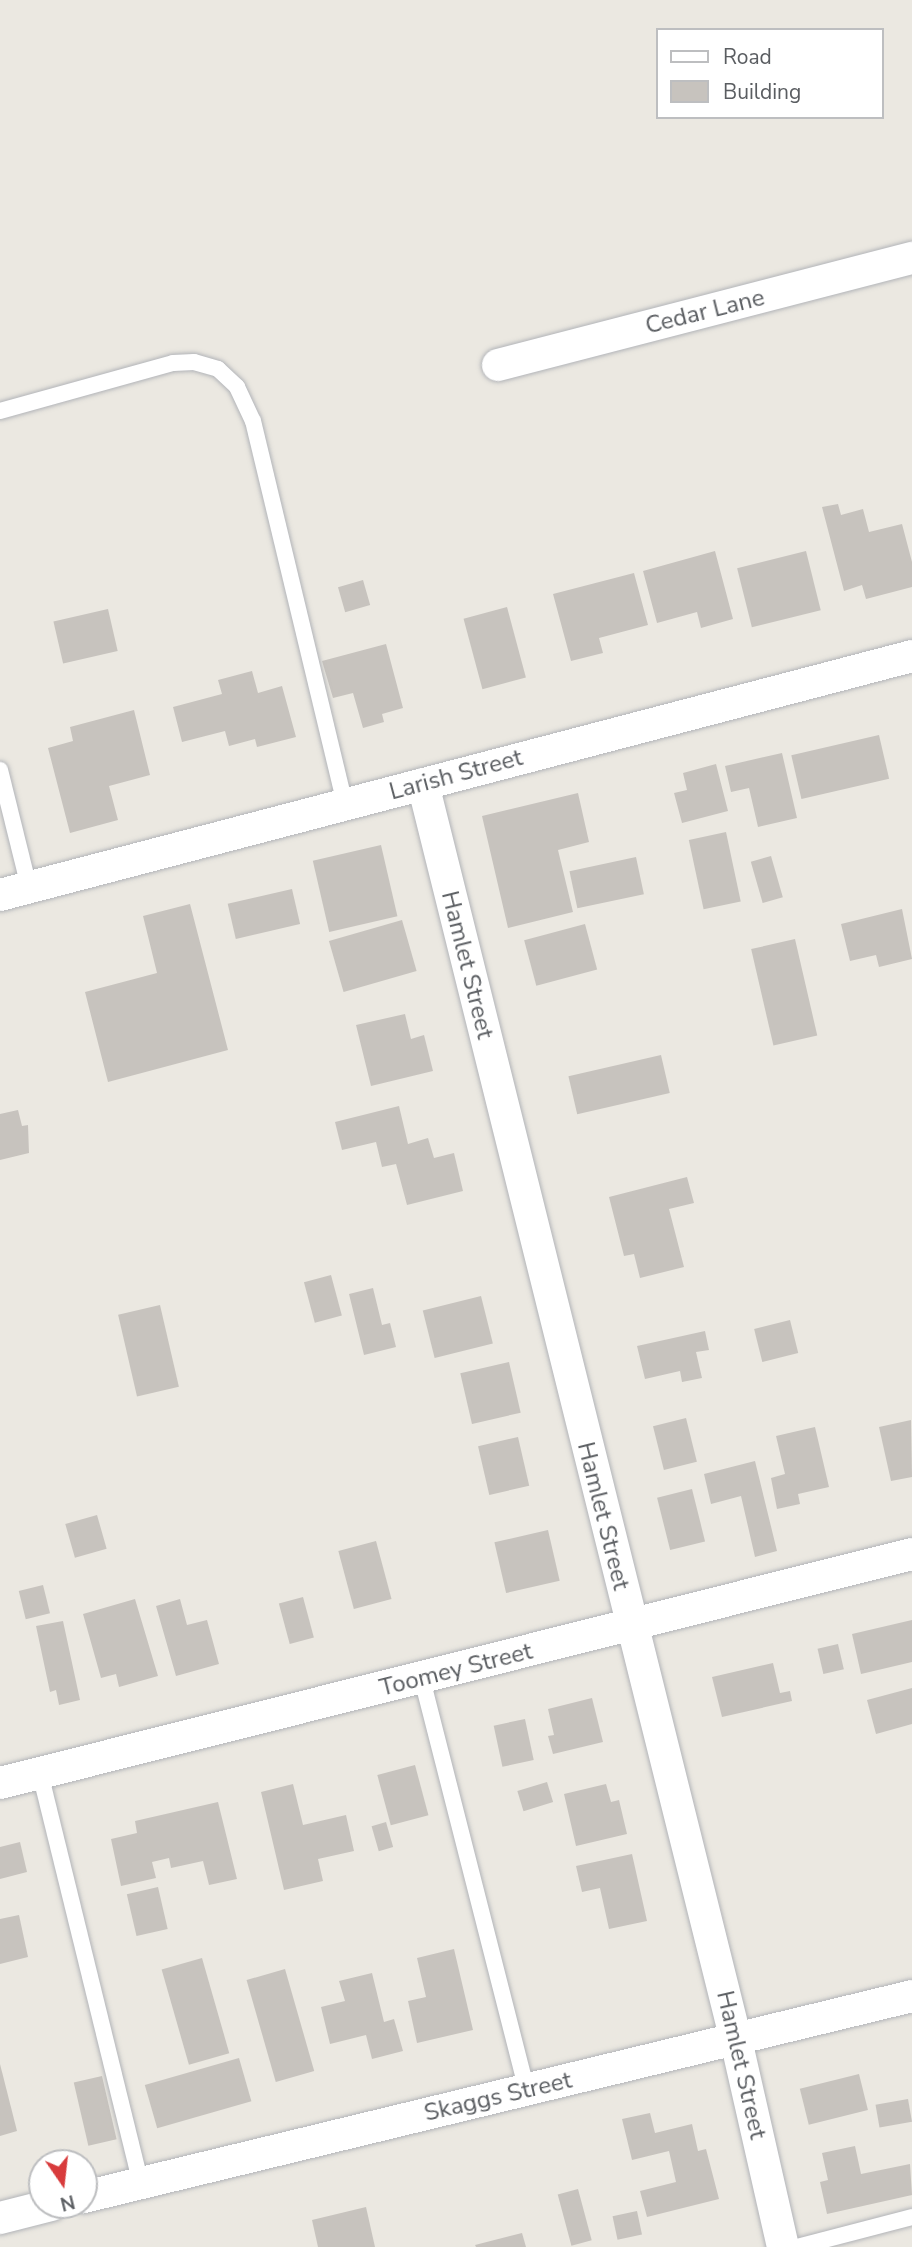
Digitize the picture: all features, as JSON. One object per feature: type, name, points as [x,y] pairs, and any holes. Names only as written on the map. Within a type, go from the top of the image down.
[{"type":"street","name":"Cedar Lane","points":[[498,365],[912,258]]},
{"type":"street","name":"Larish Street","points":[[15,891],[912,656]]},
{"type":"street","name":"Hamlet Street","points":[[422,784],[630,1628],[736,2040],[783,2247]]},
{"type":"street","name":"Toomey Street","points":[[0,1783],[630,1628],[912,1554]]},
{"type":"street","name":"Skaggs Street","points":[[98,2194],[912,1996]]},
{"type":"street","points":[[0,2218],[28,2211]]},
{"type":"lane","points":[[0,411],[173,363],[194,362],[218,369],[237,387],[253,421],[345,803]]},
{"type":"lane","points":[[0,770],[15,891]]},
{"type":"lane","points":[[422,1679],[527,2091]]},
{"type":"lane","points":[[40,1773],[141,2183]]},
{"type":"lane","points":[[797,2247],[912,2217]]},
{"type":"building","points":[[838,504],[841,515],[863,509],[869,532],[902,524],[912,562],[912,587],[866,599],[862,585],[844,591],[822,507]]},
{"type":"building","points":[[715,551],[733,619],[701,628],[697,612],[657,623],[643,571]]},
{"type":"building","points":[[806,551],[821,610],[752,627],[737,568]]},
{"type":"building","points":[[634,573],[648,625],[599,638],[603,653],[571,661],[553,594]]},
{"type":"building","points":[[363,580],[370,605],[345,612],[338,587]]},
{"type":"building","points":[[507,607],[526,678],[482,689],[464,619]]},
{"type":"building","points":[[108,609],[118,651],[63,663],[53,622]]},
{"type":"building","points":[[386,644],[403,708],[382,714],[384,722],[363,728],[353,693],[333,698],[322,661]]},
{"type":"building","points":[[252,671],[258,693],[282,686],[296,737],[257,747],[255,739],[229,746],[225,731],[182,742],[173,707],[222,694],[218,680]]},
{"type":"building","points":[[134,710],[150,775],[109,786],[118,820],[70,833],[48,748],[73,741],[70,727]]},
{"type":"building","points":[[879,735],[889,779],[801,799],[791,755]]},
{"type":"building","points":[[782,753],[797,818],[758,827],[749,788],[731,792],[725,766]]},
{"type":"building","points":[[716,764],[728,811],[682,823],[674,793],[687,790],[683,773]]},
{"type":"building","points":[[578,793],[589,842],[558,850],[573,912],[508,928],[482,816]]},
{"type":"building","points":[[726,832],[741,901],[704,909],[689,840]]},
{"type":"building","points":[[381,845],[397,916],[329,932],[313,861]]},
{"type":"building","points":[[771,856],[783,897],[763,903],[751,862]]},
{"type":"building","points":[[636,857],[644,894],[577,908],[569,871]]},
{"type":"building","points":[[292,889],[300,924],[236,939],[228,904]]},
{"type":"building","points":[[190,904],[228,1050],[108,1082],[85,992],[157,973],[143,916]]},
{"type":"building","points":[[902,909],[912,959],[879,967],[876,955],[850,961],[841,924]]},
{"type":"building","points":[[402,920],[417,971],[344,992],[329,941]]},
{"type":"building","points":[[585,924],[597,969],[536,986],[524,940]]},
{"type":"building","points":[[795,939],[817,1035],[773,1046],[751,949]]},
{"type":"building","points":[[405,1014],[411,1039],[424,1035],[433,1071],[371,1086],[356,1025]]},
{"type":"building","points":[[661,1055],[670,1093],[577,1114],[568,1076]]},
{"type":"building","points":[[399,1106],[408,1144],[428,1138],[434,1158],[454,1153],[463,1191],[407,1205],[396,1164],[382,1167],[376,1142],[342,1150],[335,1122]]},
{"type":"building","points":[[18,1110],[22,1126],[28,1125],[29,1153],[0,1160],[0,1114]]},
{"type":"building","points":[[687,1177],[694,1203],[669,1209],[684,1267],[640,1278],[634,1254],[624,1256],[609,1197]]},
{"type":"building","points":[[331,1275],[342,1316],[315,1323],[304,1282]]},
{"type":"building","points":[[373,1288],[382,1325],[390,1323],[396,1347],[364,1355],[349,1294]]},
{"type":"building","points":[[481,1296],[493,1344],[435,1358],[423,1311]]},
{"type":"building","points":[[160,1305],[179,1387],[137,1397],[118,1315]]},
{"type":"building","points":[[790,1320],[798,1353],[762,1362],[754,1329]]},
{"type":"building","points":[[705,1331],[709,1350],[696,1352],[702,1378],[682,1382],[680,1371],[645,1379],[637,1346]]},
{"type":"building","points":[[509,1362],[521,1413],[472,1424],[460,1373]]},
{"type":"building","points":[[686,1418],[697,1462],[664,1470],[653,1426]]},
{"type":"building","points":[[911,1420],[912,1477],[891,1481],[879,1427]]},
{"type":"building","points":[[815,1427],[829,1487],[798,1494],[800,1504],[777,1509],[771,1478],[785,1474],[776,1436]]},
{"type":"building","points":[[518,1437],[529,1486],[489,1495],[478,1446]]},
{"type":"building","points":[[755,1461],[777,1551],[755,1557],[741,1496],[711,1504],[704,1474]]},
{"type":"building","points":[[692,1489],[705,1541],[670,1550],[657,1498]]},
{"type":"building","points":[[97,1515],[107,1549],[75,1558],[65,1524]]},
{"type":"building","points":[[548,1530],[560,1581],[506,1593],[494,1542]]},
{"type":"building","points":[[376,1541],[392,1599],[354,1609],[338,1551]]},
{"type":"building","points":[[43,1585],[50,1613],[26,1619],[19,1591]]},
{"type":"building","points":[[303,1597],[314,1638],[290,1644],[279,1603]]},
{"type":"building","points":[[135,1599],[158,1676],[119,1687],[116,1674],[101,1678],[83,1614]]},
{"type":"building","points":[[180,1599],[187,1625],[207,1620],[219,1664],[176,1676],[156,1606]]},
{"type":"building","points":[[912,1620],[912,1662],[861,1674],[852,1634]]},
{"type":"building","points":[[63,1621],[80,1700],[59,1705],[56,1690],[50,1692],[36,1626]]},
{"type":"building","points":[[838,1644],[844,1669],[823,1674],[818,1649]]},
{"type":"building","points":[[773,1663],[780,1693],[790,1691],[792,1701],[722,1717],[712,1677]]},
{"type":"building","points":[[912,1688],[912,1724],[876,1734],[867,1700]]},
{"type":"building","points":[[592,1698],[603,1742],[553,1754],[548,1736],[554,1735],[548,1709]]},
{"type":"building","points":[[525,1719],[534,1760],[502,1767],[494,1726]]},
{"type":"building","points":[[415,1765],[428,1815],[391,1825],[377,1775]]},
{"type":"building","points":[[547,1782],[553,1802],[523,1811],[517,1791]]},
{"type":"building","points":[[293,1784],[303,1825],[346,1815],[354,1851],[318,1859],[323,1881],[284,1890],[261,1792]]},
{"type":"building","points":[[606,1784],[611,1802],[619,1800],[627,1834],[576,1846],[564,1794]]},
{"type":"building","points":[[218,1802],[237,1879],[209,1885],[203,1861],[171,1868],[169,1858],[152,1862],[156,1878],[121,1886],[111,1839],[137,1833],[135,1821]]},
{"type":"building","points":[[386,1822],[393,1847],[379,1851],[372,1826]]},
{"type":"building","points":[[20,1842],[27,1872],[0,1879],[0,1847]]},
{"type":"building","points":[[632,1854],[647,1921],[609,1929],[600,1888],[582,1892],[576,1866]]},
{"type":"building","points":[[158,1887],[168,1929],[136,1936],[127,1894]]},
{"type":"building","points":[[19,1915],[28,1957],[0,1964],[0,1919]]},
{"type":"building","points":[[454,1949],[473,2030],[417,2043],[408,2001],[426,1997],[417,1958]]},
{"type":"building","points":[[202,1958],[229,2053],[189,2065],[162,1970]]},
{"type":"building","points":[[285,1969],[314,2071],[276,2082],[247,1980]]},
{"type":"building","points":[[372,1973],[384,2022],[394,2019],[403,2051],[372,2059],[366,2035],[330,2044],[321,2007],[345,2001],[339,1981]]},
{"type":"building","points":[[239,2058],[251,2101],[157,2128],[145,2085]]},
{"type":"building","points":[[0,2064],[17,2131],[0,2136]]},
{"type":"building","points":[[859,2074],[868,2110],[809,2125],[800,2089]]},
{"type":"building","points":[[102,2076],[117,2139],[88,2146],[74,2083]]},
{"type":"building","points":[[908,2099],[912,2122],[879,2127],[876,2105]]},
{"type":"building","points":[[650,2113],[655,2133],[692,2124],[698,2151],[706,2149],[719,2199],[647,2217],[640,2191],[676,2182],[669,2151],[632,2160],[622,2119]]},
{"type":"building","points":[[855,2146],[861,2174],[910,2164],[912,2195],[827,2214],[820,2182],[828,2180],[822,2153]]},
{"type":"building","points":[[578,2189],[592,2240],[571,2246],[558,2194]]},
{"type":"building","points":[[366,2207],[375,2247],[318,2247],[312,2220]]},
{"type":"building","points":[[637,2211],[642,2234],[618,2240],[613,2216]]},
{"type":"building","points":[[522,2233],[526,2247],[475,2245]]}]
